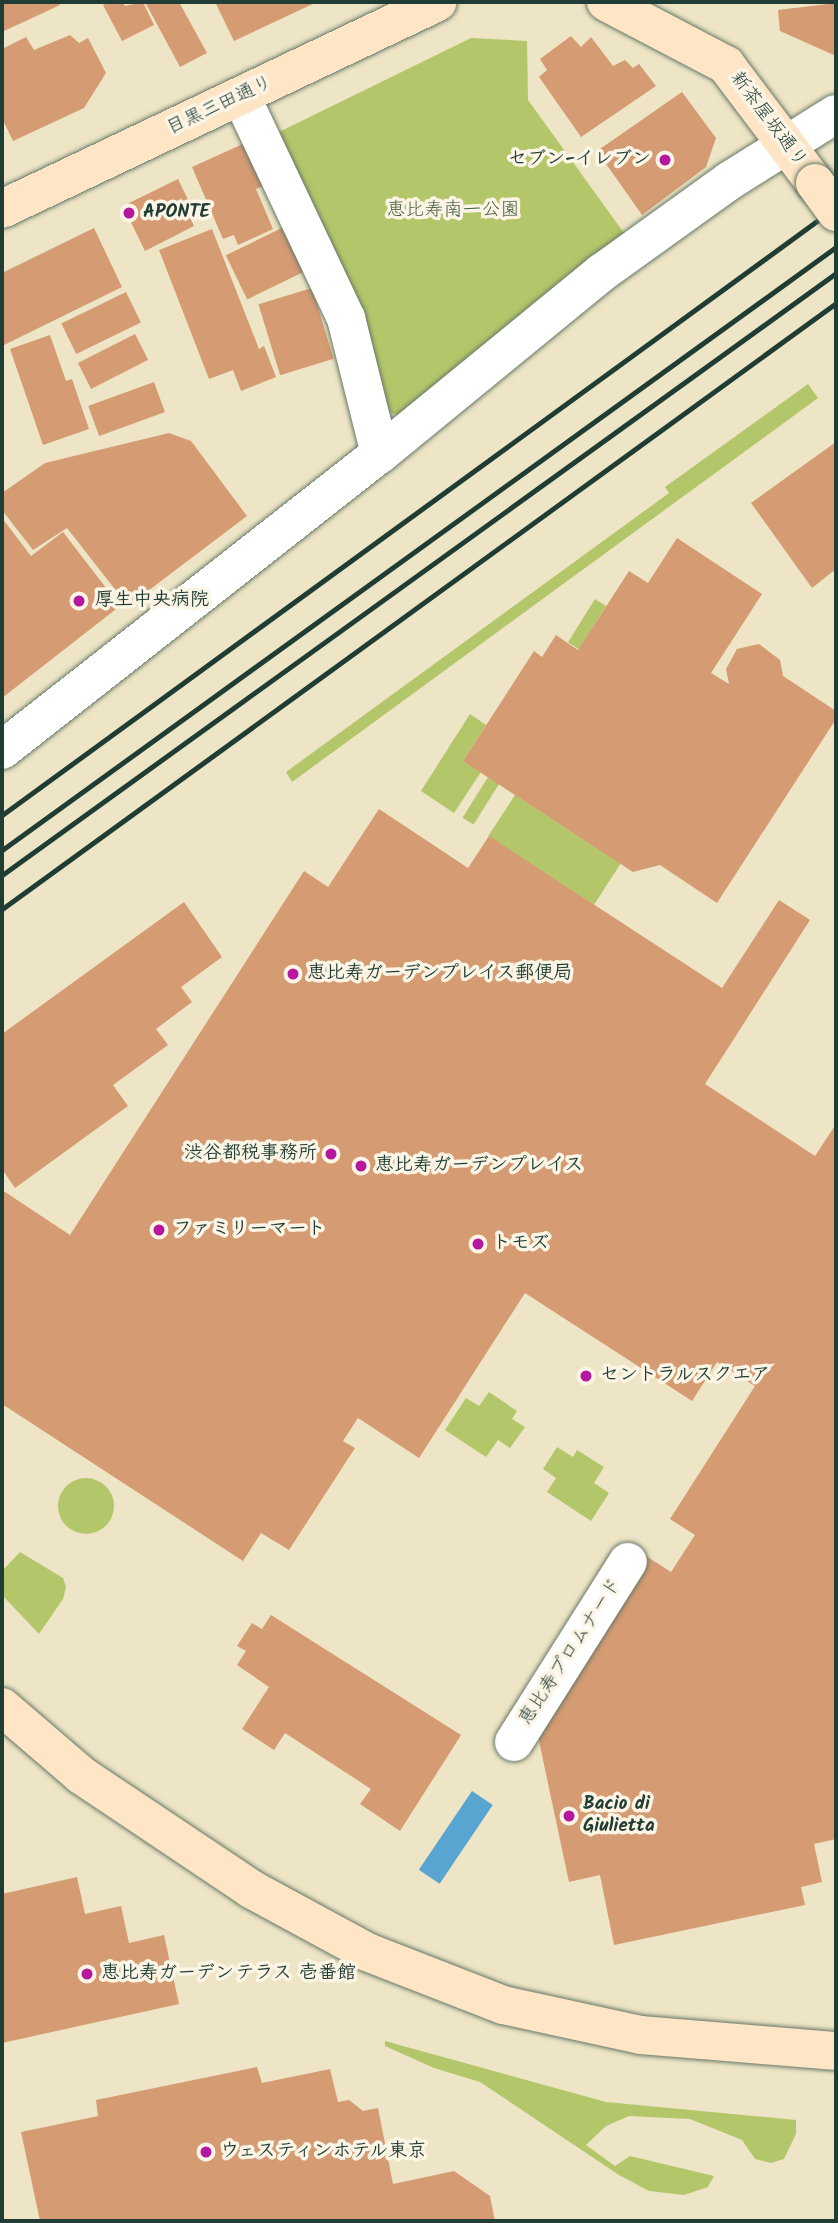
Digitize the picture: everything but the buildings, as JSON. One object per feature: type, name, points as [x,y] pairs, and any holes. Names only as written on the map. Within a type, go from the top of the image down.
[{"type":"street","name":"目黒三田通り","points":[[2,209],[437,2]]},
{"type":"street","name":"新茶屋坂通り","points":[[606,2],[726,65],[826,197]]},
{"type":"street","points":[[241,96],[346,318],[380,454]]},
{"type":"street","points":[[2,750],[380,454],[601,273],[729,181],[836,114]]},
{"type":"street","name":"恵比寿プロムナード","points":[[514,1742],[628,1562]]},
{"type":"street","points":[[2,1707],[82,1775],[251,1889],[367,1952],[503,2005],[616,2029],[836,2051]]},
{"type":"green space","name":"恵比寿南一公園","points":[[471,38],[527,41],[528,100],[624,233],[404,417],[384,411],[277,133]]},
{"type":"green space","points":[[808,384],[818,398],[292,782],[286,772],[669,493],[665,487]]},
{"type":"green space","points":[[595,599],[606,606],[579,649],[568,642]]},
{"type":"green space","points":[[470,714],[486,725],[463,761],[481,772],[454,813],[421,791]]},
{"type":"green space","points":[[488,777],[499,784],[474,825],[463,818]]},
{"type":"green space","points":[[515,795],[621,864],[594,905],[488,836]]},
{"type":"green space","points":[[489,1392],[517,1411],[512,1419],[525,1427],[510,1448],[498,1440],[486,1457],[445,1430],[466,1398],[479,1406]]},
{"type":"green space","points":[[557,1447],[573,1457],[577,1450],[604,1467],[594,1483],[609,1493],[591,1521],[547,1492],[556,1478],[543,1469]]},
{"type":"green space","points":[[86,1478],[97,1480],[106,1486],[112,1495],[112,1517],[106,1526],[97,1532],[86,1534],[75,1532],[66,1526],[60,1517],[58,1506],[60,1495],[66,1486],[75,1480]]},
{"type":"green space","points":[[20,1552],[63,1578],[66,1587],[63,1599],[39,1634],[2,1595],[2,1571]]},
{"type":"green space","points":[[385,2041],[606,2102],[796,2120],[796,2134],[784,2159],[771,2163],[755,2159],[742,2140],[690,2119],[629,2116],[606,2126],[586,2145],[615,2166],[630,2156],[714,2176],[708,2187],[684,2195],[649,2191],[619,2175],[480,2082],[434,2068],[385,2046]]},
{"type":"water","points":[[472,1791],[493,1805],[440,1884],[419,1870]]},
{"type":"railway","points":[[2,815],[836,207]]},
{"type":"railway","points":[[2,850],[836,247]]},
{"type":"railway","points":[[2,875],[836,273]]},
{"type":"railway","points":[[2,909],[836,303]]},
{"type":"place","name":"セブン-イレブン","points":[[665,160]]},
{"type":"place","name":"APONTE","points":[[129,213]]},
{"type":"place","name":"厚生中央病院","points":[[79,601]]},
{"type":"place","name":"恵比寿ガーデンプレイス郵便局","points":[[293,974]]},
{"type":"place","name":"渋谷都税事務所","points":[[331,1154]]},
{"type":"place","name":"恵比寿ガーデンプレイス","points":[[361,1166]]},
{"type":"place","name":"ファミリーマート","points":[[159,1230]]},
{"type":"place","name":"トモズ","points":[[478,1244]]},
{"type":"place","name":"セントラルスクエア","points":[[586,1376]]},
{"type":"place","name":"Bacio di Giulietta","points":[[569,1816]]},
{"type":"place","name":"恵比寿ガーデンテラス 壱番館","points":[[87,1974]]},
{"type":"place","name":"ウェスティンホテル東京","points":[[206,2152]]}]
